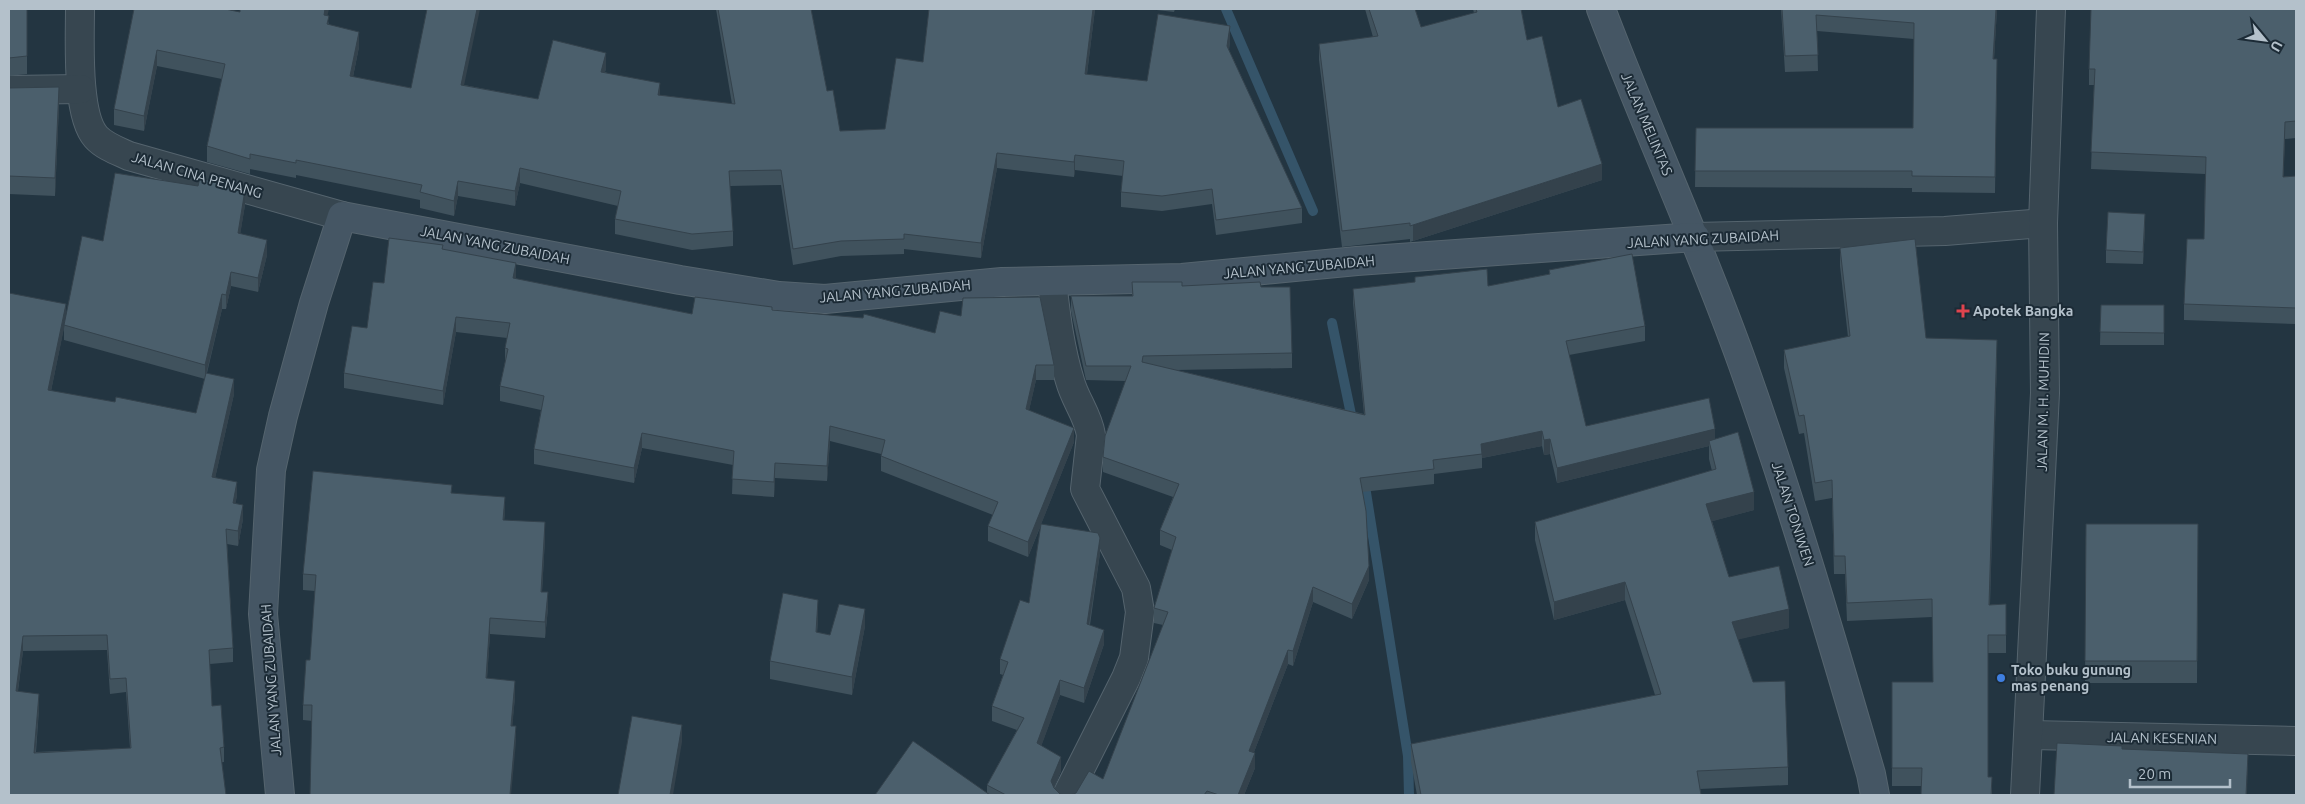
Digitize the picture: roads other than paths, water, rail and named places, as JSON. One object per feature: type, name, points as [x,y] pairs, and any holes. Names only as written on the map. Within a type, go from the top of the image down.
[{"type":"street","name":"JALAN CINA PENANG","points":[[80,9],[81,89],[90,127],[94,136],[99,141],[129,156],[342,216]]},
{"type":"street","name":"JALAN MELINTAS","points":[[1601,9],[1631,88],[1695,237]]},
{"type":"street","name":"JALAN M. H. MUHIDIN","points":[[2025,795],[2045,393],[2043,223],[2051,9]]},
{"type":"street","points":[[9,90],[81,89]]},
{"type":"street","name":"JALAN YANG ZUBAIDAH","points":[[280,795],[263,614],[271,470],[283,416],[311,313],[342,216],[680,280],[779,296],[826,299],[1002,282],[1182,278],[1357,261],[1695,237],[1945,231],[2043,223]]},
{"type":"street","name":"JALAN TONIWEN","points":[[1695,237],[1743,365],[1810,565],[1871,774],[1875,795]]},
{"type":"street","points":[[1052,282],[1059,341],[1068,374],[1090,427],[1085,489],[1136,588],[1140,612],[1134,658],[1126,678],[1067,795]]},
{"type":"street","name":"JALAN KESENIAN","points":[[2029,735],[2296,740]]},
{"type":"waterway","points":[[1226,9],[1313,211]]},
{"type":"waterway","points":[[1332,323],[1353,424]]},
{"type":"waterway","points":[[1364,480],[1408,756],[1409,795]]},
{"type":"place","name":"Apotek Bangka","points":[[1963,311]]},
{"type":"place","name":"Toko buku gunung mas penang","points":[[2001,678]]}]
